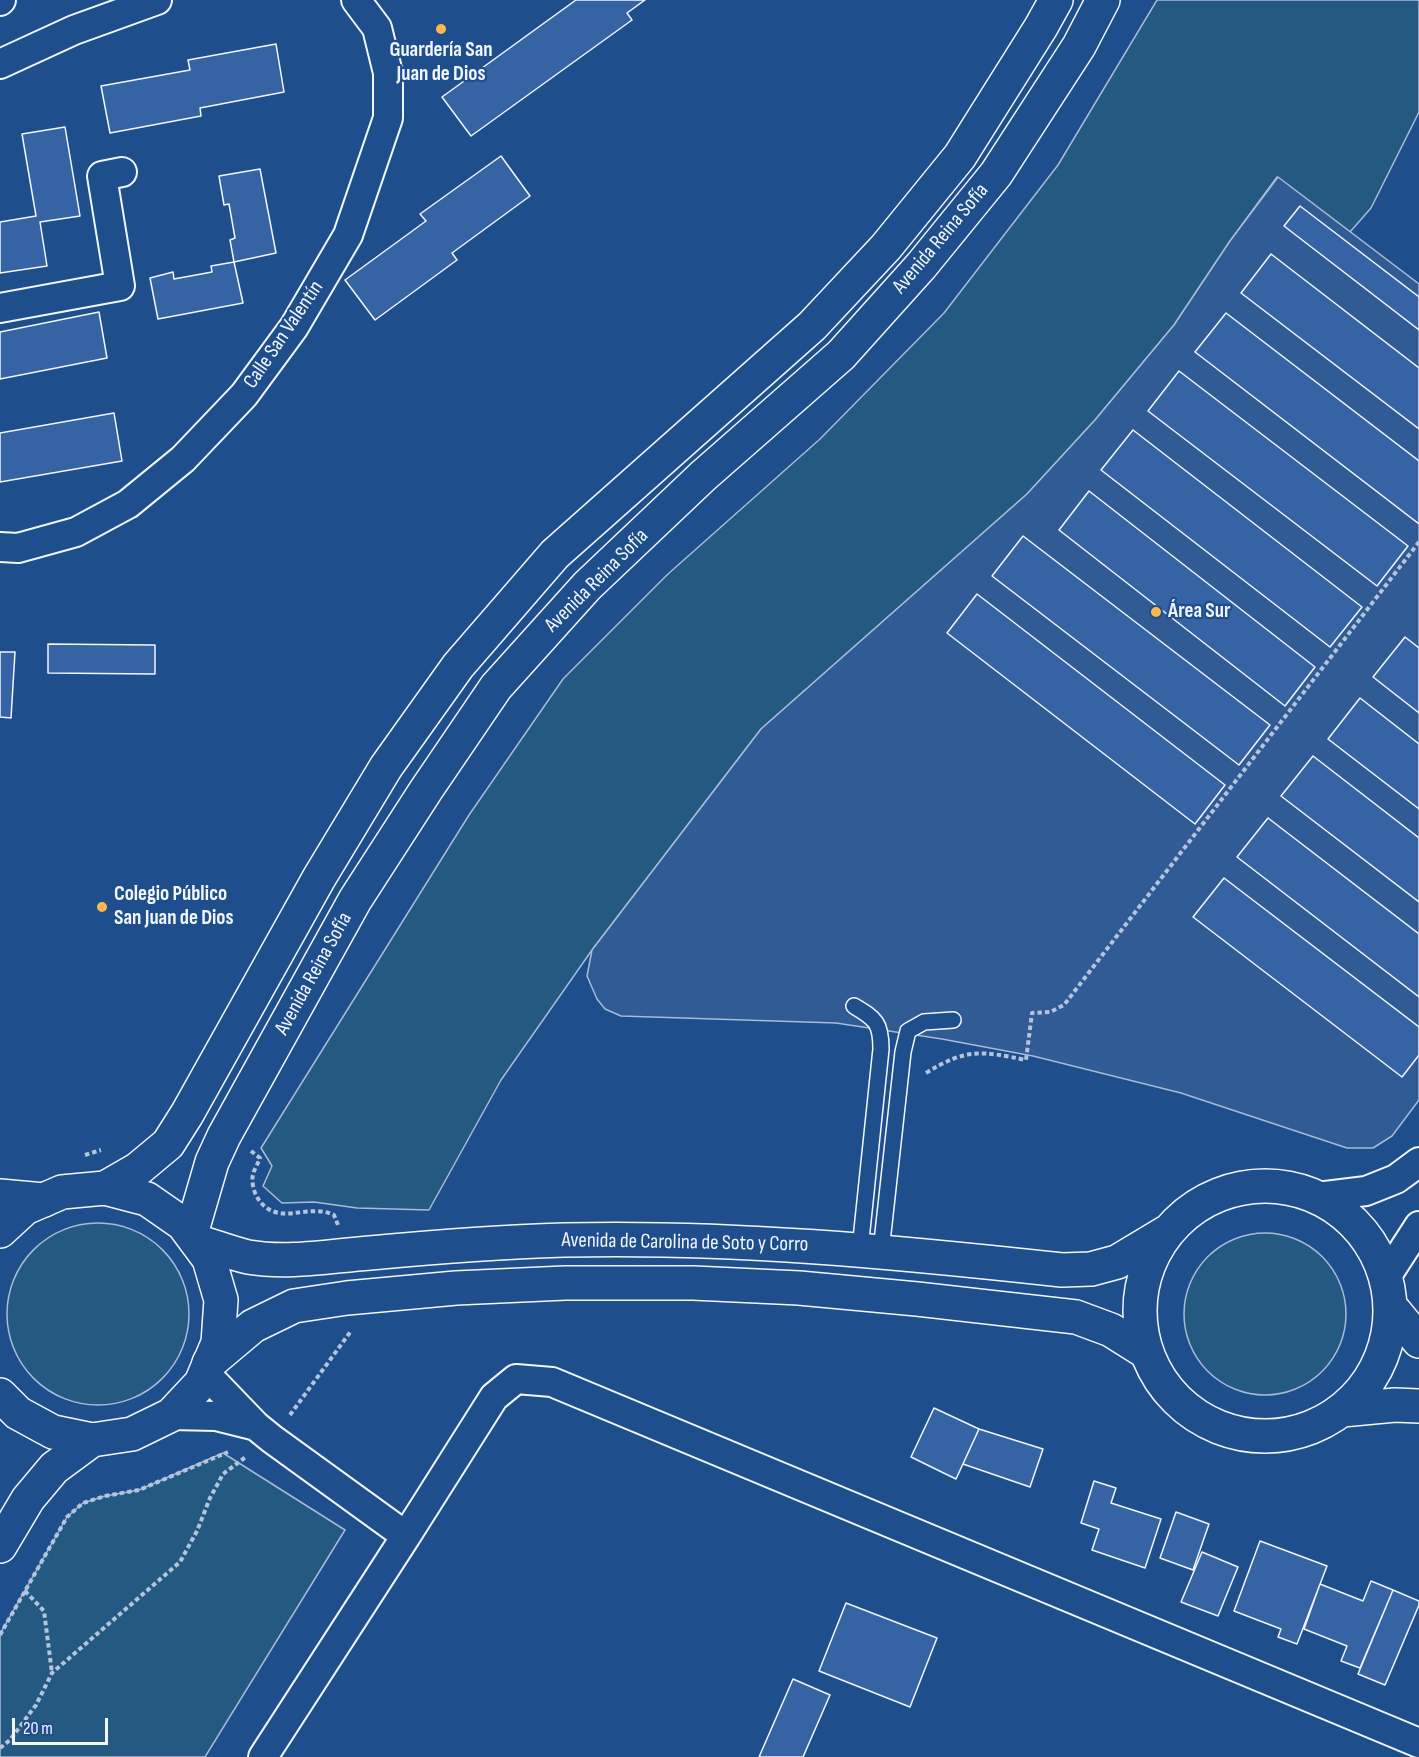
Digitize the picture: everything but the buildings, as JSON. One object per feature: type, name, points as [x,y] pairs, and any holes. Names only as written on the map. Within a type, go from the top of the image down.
[{"type":"main road","name":"Avenida Reina Sofía","points":[[105,1188],[138,1169],[168,1144],[319,878],[386,767],[458,666],[555,554],[812,326],[886,247],[960,156],[1056,0]]},
{"type":"main road","name":"Avenida Reina Sofía","points":[[194,1238],[212,1162],[247,1095],[356,900],[426,790],[496,687],[587,586],[703,476],[842,355],[921,266],[996,174],[1079,46],[1103,0]]},
{"type":"main road","points":[[1389,1292],[1389,1336],[1379,1364],[1364,1390],[1342,1410],[1313,1427],[1280,1436],[1246,1435],[1214,1425],[1185,1407],[1162,1382],[1146,1352],[1140,1321],[1141,1290],[1150,1259],[1167,1232],[1191,1210],[1220,1194],[1252,1186],[1286,1187],[1317,1197],[1348,1216],[1372,1244],[1389,1292],[1419,1341]]},
{"type":"main road","name":"Avenida Reina Sofía","points":[[0,1231],[25,1208],[62,1192],[105,1188],[147,1199],[183,1224],[194,1238],[209,1259],[221,1300],[218,1343],[201,1383],[171,1415],[132,1434],[93,1440],[53,1432],[18,1413],[0,1395]]},
{"type":"main road","points":[[0,1196],[44,1200]]},
{"type":"main road","name":"Avenida de Carolina de Soto y Corro","points":[[194,1238],[248,1257],[296,1261],[453,1246],[564,1240],[695,1240],[870,1250],[1062,1270],[1091,1269],[1117,1262],[1167,1232]]},
{"type":"main road","name":"Avenida de Carolina de Soto y Corro","points":[[207,1368],[253,1326],[294,1306],[347,1298],[456,1288],[565,1282],[693,1283],[799,1288],[1076,1317],[1111,1330],[1146,1352]]},
{"type":"main road","points":[[1342,1410],[1395,1404],[1419,1406]]},
{"type":"main road","name":"Avenida Reina Sofía","points":[[0,1546],[28,1498],[54,1468],[93,1440]]},
{"type":"street","points":[[0,64],[74,30],[157,0]]},
{"type":"street","name":"Calle San Valentín","points":[[0,547],[18,548],[76,532],[128,504],[183,459],[244,395],[294,327],[348,235],[388,117],[388,73],[377,28],[356,0]]},
{"type":"street","points":[[0,308],[120,286],[102,176],[122,172]]},
{"type":"street","points":[[1317,1197],[1366,1191],[1396,1179],[1419,1162]]},
{"type":"street","points":[[1389,1292],[1419,1226]]},
{"type":"street","points":[[207,1368],[256,1426],[406,1536]]},
{"type":"street","points":[[263,1757],[494,1397],[516,1379],[552,1382],[1419,1743]]},
{"type":"street","points":[[171,1415],[216,1416],[256,1426]]},
{"type":"lane","points":[[854,1006],[873,1017],[881,1032],[870,1250]]},
{"type":"lane","points":[[870,1250],[908,1031],[924,1022],[954,1020]]},
{"type":"path","points":[[921,1076],[938,1065],[963,1055],[986,1052],[1026,1060],[1032,1013],[1050,1012],[1064,1005],[1419,542]]},
{"type":"path","points":[[0,1748],[10,1740],[36,1705],[52,1673],[180,1562],[223,1474],[247,1456]]},
{"type":"path","points":[[0,1635],[67,1517],[83,1503],[105,1496],[139,1490]]},
{"type":"path","points":[[25,1591],[44,1611],[52,1673]]},
{"type":"shaded area","points":[[1157,0],[1419,0],[1419,112],[1371,208],[1350,232],[1277,177],[1230,241],[1174,325],[1095,420],[1027,494],[761,729],[592,950],[501,1080],[429,1210],[357,1208],[314,1202],[282,1203],[263,1186],[272,1166],[261,1148],[469,815],[563,679],[668,574],[820,439],[944,313],[1058,165]]},
{"type":"shaded area","name":"Área Sur","points":[[1278,177],[1419,284],[1419,1100],[1392,1136],[1373,1148],[1347,1148],[1181,1093],[1033,1056],[942,1039],[836,1023],[621,1016],[605,1009],[597,999],[587,976],[592,950],[761,729],[1027,494],[1095,420],[1174,325],[1230,241]]},
{"type":"shaded area","points":[[98,1223],[116,1224],[133,1230],[149,1238],[163,1249],[174,1263],[182,1279],[188,1296],[188,1332],[182,1349],[174,1365],[163,1379],[149,1390],[133,1398],[116,1404],[98,1405],[80,1404],[63,1398],[47,1390],[33,1379],[22,1365],[14,1349],[8,1332],[7,1314],[8,1296],[14,1279],[22,1263],[33,1249],[47,1238],[63,1230],[80,1224]]},
{"type":"shaded area","points":[[1265,1233],[1296,1239],[1322,1257],[1340,1283],[1346,1314],[1340,1345],[1322,1371],[1296,1389],[1265,1395],[1234,1389],[1208,1371],[1190,1345],[1184,1314],[1190,1283],[1208,1257],[1234,1239]]},
{"type":"shaded area","points":[[223,1453],[345,1530],[205,1757],[0,1757],[0,1634],[67,1517],[83,1503],[105,1496],[139,1490]]},
{"type":"place","name":"Guardería San Juan de Dios","points":[[441,29]]},
{"type":"place","name":"Área Sur","points":[[1156,612]]},
{"type":"place","name":"Colegio Público San Juan de Dios","points":[[102,907]]}]
